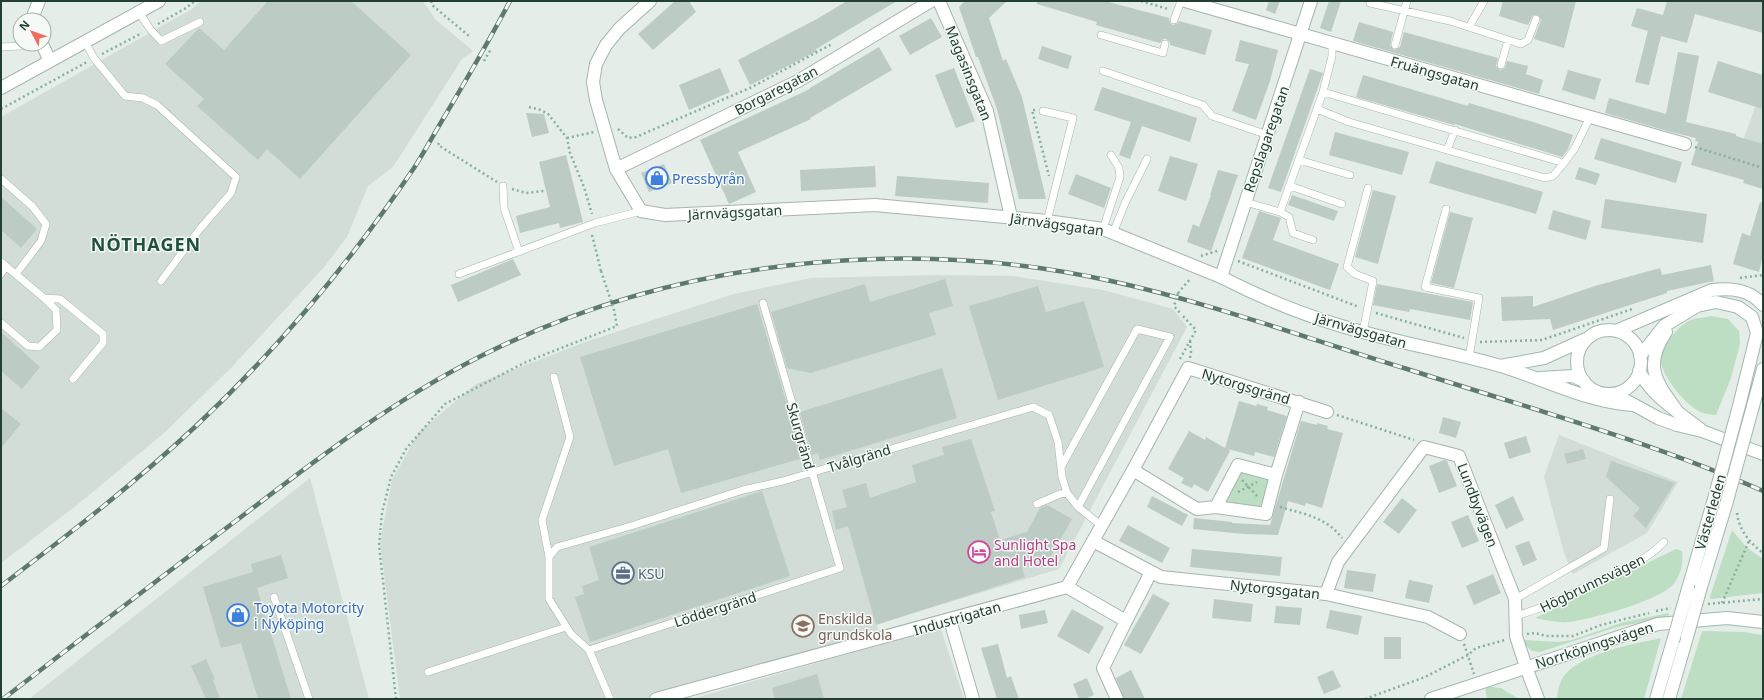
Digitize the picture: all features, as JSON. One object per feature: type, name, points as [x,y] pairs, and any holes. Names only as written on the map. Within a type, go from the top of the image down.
[{"type":"street","points":[[34,12],[38,1]]},
{"type":"street","points":[[1,88],[159,1]]},
{"type":"street","points":[[641,211],[616,169],[593,82],[596,64],[606,45],[620,28],[650,1]]},
{"type":"street","name":"Borgaregatan","points":[[616,169],[798,81],[931,1]]},
{"type":"street","name":"Magasinsgatan","points":[[939,1],[987,111],[1011,217]]},
{"type":"street","name":"Fruängsgatan","points":[[1185,1],[1332,43],[1495,86],[1590,117],[1685,144]]},
{"type":"street","name":"Repslagaregatan","points":[[1220,277],[1312,1]]},
{"type":"street","points":[[46,52],[50,61]]},
{"type":"street","name":"Järnvägsgatan","points":[[641,211],[665,215],[875,205],[1047,221],[1108,231],[1220,277],[1258,296],[1335,324],[1499,366],[1535,378],[1573,376],[1584,381]]},
{"type":"street","points":[[1616,330],[1625,334],[1637,347],[1640,356],[1639,371],[1635,379],[1622,391],[1613,393],[1597,391],[1584,381],[1579,373],[1577,364],[1581,347],[1586,340],[1600,331],[1616,330],[1712,290],[1730,288],[1743,291],[1759,300],[1763,305]]},
{"type":"street","name":"Västerleden","points":[[1656,699],[1714,499],[1757,333],[1752,317],[1746,311],[1729,304],[1716,302],[1697,306],[1678,317]]},
{"type":"street","points":[[1640,356],[1664,326],[1678,317]]},
{"type":"street","points":[[1677,411],[1658,384],[1653,372],[1653,360],[1658,347],[1678,317]]},
{"type":"street","name":"Järnvägsgatan","points":[[1499,366],[1544,358],[1586,340]]},
{"type":"street","name":"Nytorgsgränd","points":[[1093,541],[1188,368],[1328,412]]},
{"type":"street","name":"Västerleden","points":[[1669,699],[1727,501],[1763,369]]},
{"type":"street","points":[[1639,371],[1653,392],[1662,401],[1702,431]]},
{"type":"street","points":[[1535,378],[1569,391],[1612,404],[1633,405]]},
{"type":"street","points":[[1613,393],[1658,418],[1677,425],[1702,431],[1763,454]]},
{"type":"street","name":"Nytorgsgränd","points":[[1269,504],[1276,475],[1299,402]]},
{"type":"street","points":[[1326,594],[1338,562],[1424,448]]},
{"type":"street","name":"Lundbyvägen","points":[[1424,448],[1459,456],[1515,599],[1516,636],[1538,699]]},
{"type":"street","points":[[1216,507],[1238,465],[1276,475]]},
{"type":"street","points":[[1133,470],[1198,509],[1216,507],[1266,514],[1269,504]]},
{"type":"street","points":[[1093,541],[1067,587],[1126,621]]},
{"type":"street","name":"Nytorgsgatan","points":[[1093,541],[1151,572],[1162,576],[1326,594],[1428,617],[1460,634]]},
{"type":"street","points":[[1117,699],[1103,668],[1151,572]]},
{"type":"street","name":"Industrigatan","points":[[656,699],[1067,587]]},
{"type":"street","name":"Norrköpingsvägen","points":[[1431,699],[1658,624],[1727,618],[1763,622]]},
{"type":"street","points":[[950,620],[973,699]]},
{"type":"lane","points":[[1174,20],[1181,1]]},
{"type":"lane","points":[[1396,45],[1406,1]]},
{"type":"lane","points":[[1469,27],[1484,1]]},
{"type":"lane","points":[[1370,3],[1469,27],[1520,44],[1528,40],[1536,19]]},
{"type":"lane","points":[[139,12],[150,29],[161,41],[200,22]]},
{"type":"lane","points":[[1101,35],[1163,52],[1166,44]]},
{"type":"lane","points":[[1501,65],[1508,40]]},
{"type":"lane","points":[[85,42],[94,58],[125,96],[143,98],[158,105],[236,177],[231,193],[199,230],[161,282]]},
{"type":"lane","points":[[1280,212],[1323,92],[1332,56],[1332,43]]},
{"type":"lane","points":[[1,47],[12,46]]},
{"type":"lane","points":[[1103,72],[1203,105],[1212,116],[1268,135]]},
{"type":"lane","points":[[1323,92],[1564,163]]},
{"type":"lane","points":[[1317,109],[1349,122],[1546,178],[1553,176],[1575,148],[1590,117]]},
{"type":"lane","points":[[1043,111],[1073,118],[1047,221]]},
{"type":"lane","points":[[1447,150],[1455,130]]},
{"type":"lane","points":[[1108,231],[1120,178],[1119,168],[1111,155]]},
{"type":"lane","points":[[1108,231],[1126,201],[1147,159]]},
{"type":"lane","points":[[1299,160],[1350,175]]},
{"type":"lane","points":[[1,179],[32,206],[46,224],[41,240],[16,274]]},
{"type":"lane","points":[[503,186],[504,208],[519,252]]},
{"type":"lane","points":[[1290,186],[1342,204]]},
{"type":"lane","points":[[1363,332],[1373,281],[1355,274],[1347,267],[1368,188]]},
{"type":"lane","points":[[1245,202],[1280,212],[1289,218],[1293,233],[1313,240]]},
{"type":"lane","points":[[1446,209],[1425,287],[1479,298],[1469,358]]},
{"type":"lane","points":[[459,274],[595,223],[641,211]]},
{"type":"lane","points":[[1,274],[3,264],[44,298],[56,310],[57,330],[39,347],[28,346],[1,322]]},
{"type":"lane","points":[[44,298],[60,299],[103,334],[104,342],[73,379]]},
{"type":"lane","name":"Skurgränd","points":[[763,303],[840,568]]},
{"type":"lane","points":[[1061,467],[1137,329],[1170,336],[1078,507]]},
{"type":"lane","points":[[554,377],[570,437],[542,520],[549,557],[549,599],[571,634],[589,650],[610,699]]},
{"type":"lane","name":"Tvålgränd","points":[[549,557],[557,547],[630,526],[743,490],[783,481],[1033,408],[1049,415],[1058,442],[1061,467],[1067,493],[1078,507],[1102,526]]},
{"type":"lane","points":[[1037,504],[1060,494],[1067,493]]},
{"type":"lane","points":[[1515,599],[1604,548],[1610,499]]},
{"type":"lane","name":"Högbrunnsvägen","points":[[1516,616],[1536,610],[1629,567],[1653,554],[1664,542]]},
{"type":"lane","name":"Löddergränd","points":[[589,650],[840,568]]},
{"type":"lane","points":[[274,597],[309,699]]},
{"type":"lane","points":[[428,672],[566,626]]},
{"type":"path","points":[[431,1],[432,5],[469,36]]},
{"type":"path","points":[[567,138],[616,126],[620,132],[628,138],[636,137],[752,87],[834,43]]},
{"type":"path","points":[[484,61],[491,49]]},
{"type":"path","points":[[396,699],[379,545],[382,513],[390,478],[406,449],[446,404],[526,362],[617,326],[614,310],[601,271],[592,236],[595,223],[584,187],[570,153],[567,138],[548,114],[529,106]]},
{"type":"path","points":[[1032,110],[1047,170],[1054,190]]},
{"type":"path","points":[[439,143],[438,145],[503,186],[526,193],[544,191]]},
{"type":"path","points":[[1685,144],[1763,168]]},
{"type":"path","name":"Järnvägsgatan","points":[[1227,256],[1381,315],[1479,342],[1542,340],[1602,319]]},
{"type":"path","points":[[1191,277],[1178,293],[1174,306],[1196,330]]},
{"type":"path","points":[[1328,412],[1417,441],[1424,448]]},
{"type":"path","points":[[1238,465],[1238,476],[1263,502],[1329,524],[1349,547]]},
{"type":"path","points":[[1232,495],[1265,478],[1276,475]]},
{"type":"path","points":[[1737,510],[1739,523],[1749,541],[1763,553]]},
{"type":"path","points":[[1722,603],[1749,541]]},
{"type":"path","points":[[1700,605],[1763,598]]},
{"type":"path","points":[[1365,699],[1424,677],[1468,655],[1476,648],[1516,636],[1535,632],[1546,636],[1573,636],[1601,625],[1625,618],[1679,607]]},
{"type":"shaded area","points":[[201,1],[423,1],[435,19],[473,51],[462,59],[393,167],[368,186],[347,237],[325,266],[231,368],[164,433],[77,505],[1,563],[1,117],[192,9]]},
{"type":"shaded area","points":[[1763,85],[1763,173],[1735,163]]},
{"type":"shaded area","points":[[938,275],[1013,276],[1103,290],[1173,309],[1187,327],[1059,569],[877,624],[878,631],[652,699],[400,699],[380,543],[392,480],[419,432],[476,384],[588,341],[734,294],[811,278]]},
{"type":"shaded area","points":[[1559,435],[1678,482],[1647,533],[1573,574],[1564,553],[1544,477]]},
{"type":"shaded area","points":[[310,478],[369,699],[29,699]]},
{"type":"shaded area","points":[[940,627],[964,699],[692,699]]},
{"type":"green space","points":[[1711,316],[1728,319],[1739,331],[1740,344],[1731,378],[1716,415],[1703,413],[1690,405],[1671,384],[1666,376],[1661,362],[1662,351],[1665,345],[1678,329],[1689,321]]},
{"type":"green space","points":[[1239,470],[1270,478],[1263,507],[1225,504],[1222,501]]},
{"type":"green space","points":[[1732,530],[1746,547],[1763,559],[1763,593],[1711,599],[1710,597]]},
{"type":"green space","points":[[1676,549],[1682,551],[1682,566],[1680,572],[1672,586],[1660,594],[1620,610],[1578,621],[1560,622],[1535,618]]},
{"type":"green space","points":[[1669,613],[1668,617],[1617,627],[1540,652],[1532,651],[1523,643],[1523,640],[1558,642],[1572,640],[1624,622]]},
{"type":"green space","points":[[1702,631],[1744,632],[1763,635],[1763,699],[1681,699]]},
{"type":"green space","points":[[1661,638],[1644,699],[1557,699],[1558,690],[1564,676],[1572,668],[1583,661],[1595,655]]},
{"type":"green space","points":[[1485,686],[1501,688],[1519,699],[1487,699]]},
{"type":"building","points":[[268,1],[351,1],[411,55],[300,179],[267,149],[258,160],[197,106],[204,99],[165,64],[199,28],[224,50]]},
{"type":"building","points":[[675,1],[689,1],[696,12],[653,50],[638,34]]},
{"type":"building","points":[[847,1],[897,1],[816,49],[817,51],[750,85],[738,60],[817,19]]},
{"type":"building","points":[[965,1],[1007,1],[989,18],[1003,61],[1006,59],[1022,97],[1046,199],[1019,199],[997,109],[978,57],[976,57],[959,7]]},
{"type":"building","points":[[1037,1],[1105,1],[1169,18],[1170,23],[1173,25],[1177,24],[1179,21],[1212,30],[1205,55],[1170,45],[1170,42],[1166,39],[1163,39],[1160,43],[1096,25],[1097,22],[1037,4]]},
{"type":"building","points":[[1269,1],[1280,1],[1275,14],[1266,10]]},
{"type":"building","points":[[1329,1],[1341,1],[1331,32],[1320,28]]},
{"type":"building","points":[[1503,1],[1576,1],[1564,48],[1534,39],[1541,20],[1538,15],[1533,15],[1528,25],[1499,16]]},
{"type":"building","points":[[1667,1],[1763,1],[1763,33],[1695,14],[1687,43],[1661,36],[1649,85],[1635,82],[1648,31],[1631,26],[1637,8],[1663,15]]},
{"type":"building","points":[[931,18],[942,37],[910,55],[899,36]]},
{"type":"building","points":[[1359,22],[1393,32],[1390,46],[1394,50],[1400,47],[1404,32],[1498,58],[1496,66],[1500,70],[1505,68],[1507,61],[1528,66],[1526,74],[1543,80],[1539,94],[1353,41]]},
{"type":"building","points":[[1240,40],[1278,50],[1270,81],[1256,120],[1232,111],[1249,64],[1235,61]]},
{"type":"building","points":[[1042,46],[1072,56],[1068,69],[1038,59]]},
{"type":"building","points":[[879,47],[892,70],[810,118],[811,119],[738,152],[756,192],[729,204],[700,140],[810,89]]},
{"type":"building","points":[[1678,52],[1699,56],[1686,122],[1736,134],[1736,136],[1763,144],[1763,189],[1743,183],[1744,180],[1691,165],[1698,142],[1695,141],[1696,138],[1605,113],[1609,98],[1666,114]]},
{"type":"building","points":[[1718,61],[1763,75],[1763,109],[1708,92]]},
{"type":"building","points":[[720,68],[730,92],[689,110],[679,85]]},
{"type":"building","points":[[954,68],[975,121],[956,128],[935,75]]},
{"type":"building","points":[[1310,69],[1323,73],[1281,192],[1268,188]]},
{"type":"building","points":[[1568,70],[1601,79],[1595,100],[1562,90]]},
{"type":"building","points":[[1363,75],[1468,106],[1469,103],[1573,135],[1568,149],[1562,157],[1455,124],[1454,125],[1356,97]]},
{"type":"building","points":[[1102,87],[1197,118],[1190,142],[1142,126],[1130,159],[1119,155],[1131,122],[1094,110]]},
{"type":"building","points":[[526,113],[544,114],[549,133],[532,137]]},
{"type":"building","points":[[1335,132],[1409,152],[1402,175],[1329,155]]},
{"type":"building","points":[[1601,138],[1682,162],[1676,183],[1594,159]]},
{"type":"building","points":[[566,155],[583,222],[560,228],[559,223],[520,233],[516,216],[550,207],[539,162]]},
{"type":"building","points":[[1170,156],[1198,164],[1186,201],[1158,191]]},
{"type":"building","points":[[1436,161],[1543,192],[1536,214],[1429,183]]},
{"type":"building","name":"Pressbyrån","points":[[664,164],[672,183],[649,192],[641,173]]},
{"type":"building","points":[[875,166],[876,187],[801,191],[800,170]]},
{"type":"building","points":[[1579,167],[1600,174],[1596,185],[1575,179]]},
{"type":"building","points":[[1218,170],[1238,175],[1211,251],[1187,242],[1193,224],[1199,227],[1211,195]]},
{"type":"building","points":[[1076,174],[1111,188],[1104,208],[1068,194]]},
{"type":"building","points":[[897,176],[989,183],[988,203],[895,196]]},
{"type":"building","points":[[1373,190],[1396,196],[1378,264],[1355,257]]},
{"type":"building","points":[[1292,195],[1338,211],[1334,221],[1288,205]]},
{"type":"building","points":[[1,197],[37,229],[21,248],[1,230]]},
{"type":"building","points":[[1605,199],[1707,214],[1703,243],[1601,228]]},
{"type":"building","points":[[1760,202],[1763,203],[1763,256],[1759,272],[1733,264],[1742,233],[1750,236]]},
{"type":"building","points":[[1553,210],[1591,221],[1586,240],[1548,229]]},
{"type":"building","points":[[1259,211],[1281,218],[1273,240],[1339,264],[1330,290],[1242,258]]},
{"type":"building","points":[[1450,212],[1473,218],[1454,288],[1431,283]]},
{"type":"building","points":[[513,259],[521,275],[458,302],[451,285]]},
{"type":"building","points":[[1711,265],[1714,281],[1667,291],[1667,293],[1553,330],[1550,319],[1502,321],[1501,297],[1533,296],[1533,307],[1595,286],[1660,268],[1662,275]]},
{"type":"building","points":[[945,279],[953,306],[929,313],[936,335],[810,373],[787,368],[771,312],[865,284],[870,302]]},
{"type":"building","points":[[1377,284],[1473,302],[1470,320],[1410,309],[1409,312],[1373,305]]},
{"type":"building","points":[[1038,286],[1046,312],[1084,301],[1104,367],[998,400],[969,306]]},
{"type":"building","points":[[757,304],[803,458],[681,493],[668,449],[614,466],[580,357]]},
{"type":"building","points":[[1,332],[40,367],[22,389],[1,371]]},
{"type":"building","points":[[942,368],[957,418],[820,460],[818,453],[812,455],[800,412]]},
{"type":"building","points":[[1239,401],[1256,406],[1257,404],[1268,407],[1267,410],[1287,416],[1274,457],[1255,452],[1254,456],[1228,449],[1230,451],[1208,492],[1194,484],[1192,488],[1181,483],[1184,478],[1168,469],[1189,431],[1205,440],[1206,437],[1225,448]]},
{"type":"building","points":[[1,408],[21,424],[1,448]]},
{"type":"building","points":[[1443,417],[1461,422],[1456,438],[1439,433]]},
{"type":"building","points":[[1301,421],[1328,426],[1327,429],[1343,433],[1322,508],[1306,503],[1305,506],[1288,501],[1278,535],[1244,534],[1193,529],[1194,518],[1232,523],[1270,525]]},
{"type":"building","points":[[1526,436],[1531,452],[1509,459],[1504,443]]},
{"type":"building","points":[[971,439],[995,511],[991,512],[1000,540],[1027,532],[1040,508],[1047,505],[1072,519],[1049,560],[1022,568],[1025,577],[876,625],[848,526],[836,530],[832,511],[847,507],[842,490],[866,483],[870,498],[916,482],[912,465],[944,455],[942,447]]},
{"type":"building","points":[[1583,449],[1586,459],[1567,464],[1564,454]]},
{"type":"building","points":[[1444,460],[1447,461],[1457,486],[1439,493],[1429,466]]},
{"type":"building","points":[[1611,461],[1675,483],[1646,528],[1633,516],[1640,508],[1606,477]]},
{"type":"building","points":[[762,491],[790,576],[590,642],[575,597],[584,594],[582,586],[599,580],[589,547]]},
{"type":"building","points":[[1152,496],[1188,515],[1182,526],[1147,507]]},
{"type":"building","points":[[1513,496],[1524,520],[1506,529],[1495,505]]},
{"type":"building","points":[[1402,498],[1417,510],[1399,534],[1383,522]]},
{"type":"building","points":[[1468,515],[1479,541],[1462,548],[1451,522]]},
{"type":"building","points":[[1128,525],[1170,548],[1162,563],[1119,541]]},
{"type":"building","points":[[1529,541],[1537,560],[1523,566],[1515,546]]},
{"type":"building","points":[[1192,549],[1282,557],[1280,576],[1190,567]]},
{"type":"building","name":"Toyota Motorcity i Nyköping","points":[[281,555],[288,578],[257,588],[291,699],[258,699],[241,643],[221,648],[203,587],[253,572],[251,564]]},
{"type":"building","points":[[1347,570],[1376,574],[1373,592],[1344,588]]},
{"type":"building","points":[[1493,574],[1501,593],[1474,605],[1466,586]]},
{"type":"building","points":[[1409,580],[1433,585],[1429,603],[1405,598]]},
{"type":"building","points":[[1153,594],[1170,603],[1141,654],[1124,645]]},
{"type":"building","points":[[1214,599],[1253,604],[1251,622],[1212,618]]},
{"type":"building","points":[[1276,606],[1302,608],[1300,625],[1274,623]]},
{"type":"building","points":[[1072,609],[1104,627],[1089,654],[1057,636]]},
{"type":"building","points":[[1045,610],[1048,623],[1021,629],[1019,615]]},
{"type":"building","points":[[1330,610],[1362,616],[1358,635],[1326,628]]},
{"type":"building","points":[[1384,637],[1401,637],[1401,659],[1384,659]]},
{"type":"building","points":[[998,644],[1007,678],[1011,676],[1019,699],[997,699],[981,648]]},
{"type":"building","points":[[206,659],[215,679],[213,680],[220,699],[206,699],[191,666]]},
{"type":"building","points":[[1131,670],[1145,699],[1124,699],[1116,678]]},
{"type":"building","points":[[1333,670],[1341,687],[1324,694],[1317,677]]},
{"type":"building","points":[[817,674],[824,699],[775,699],[772,688]]},
{"type":"building","points":[[1087,678],[1094,695],[1085,699],[1079,699],[1073,684]]},
{"type":"railway","points":[[1,586],[100,509],[173,447],[226,397],[256,366],[312,303],[365,237],[414,168],[471,72],[510,1]]},
{"type":"railway","points":[[3,699],[299,473],[357,431],[418,391],[449,373],[481,356],[554,323],[630,297],[709,278],[790,265],[871,259],[952,260],[1032,267],[1111,281],[1186,300],[1260,322],[1631,440],[1676,456],[1763,491]]},
{"type":"place","name":"Pressbyrån","points":[[657,178]]},
{"type":"place","name":"Sunlight Spa and Hotel","points":[[979,552]]},
{"type":"place","name":"KSU","points":[[623,573]]},
{"type":"place","name":"Toyota Motorcity i Nyköping","points":[[238,615]]},
{"type":"place","name":"Enskilda grundskola","points":[[803,626]]},
{"type":"district","name":"NÖTHAGEN","points":[[146,244]]}]
